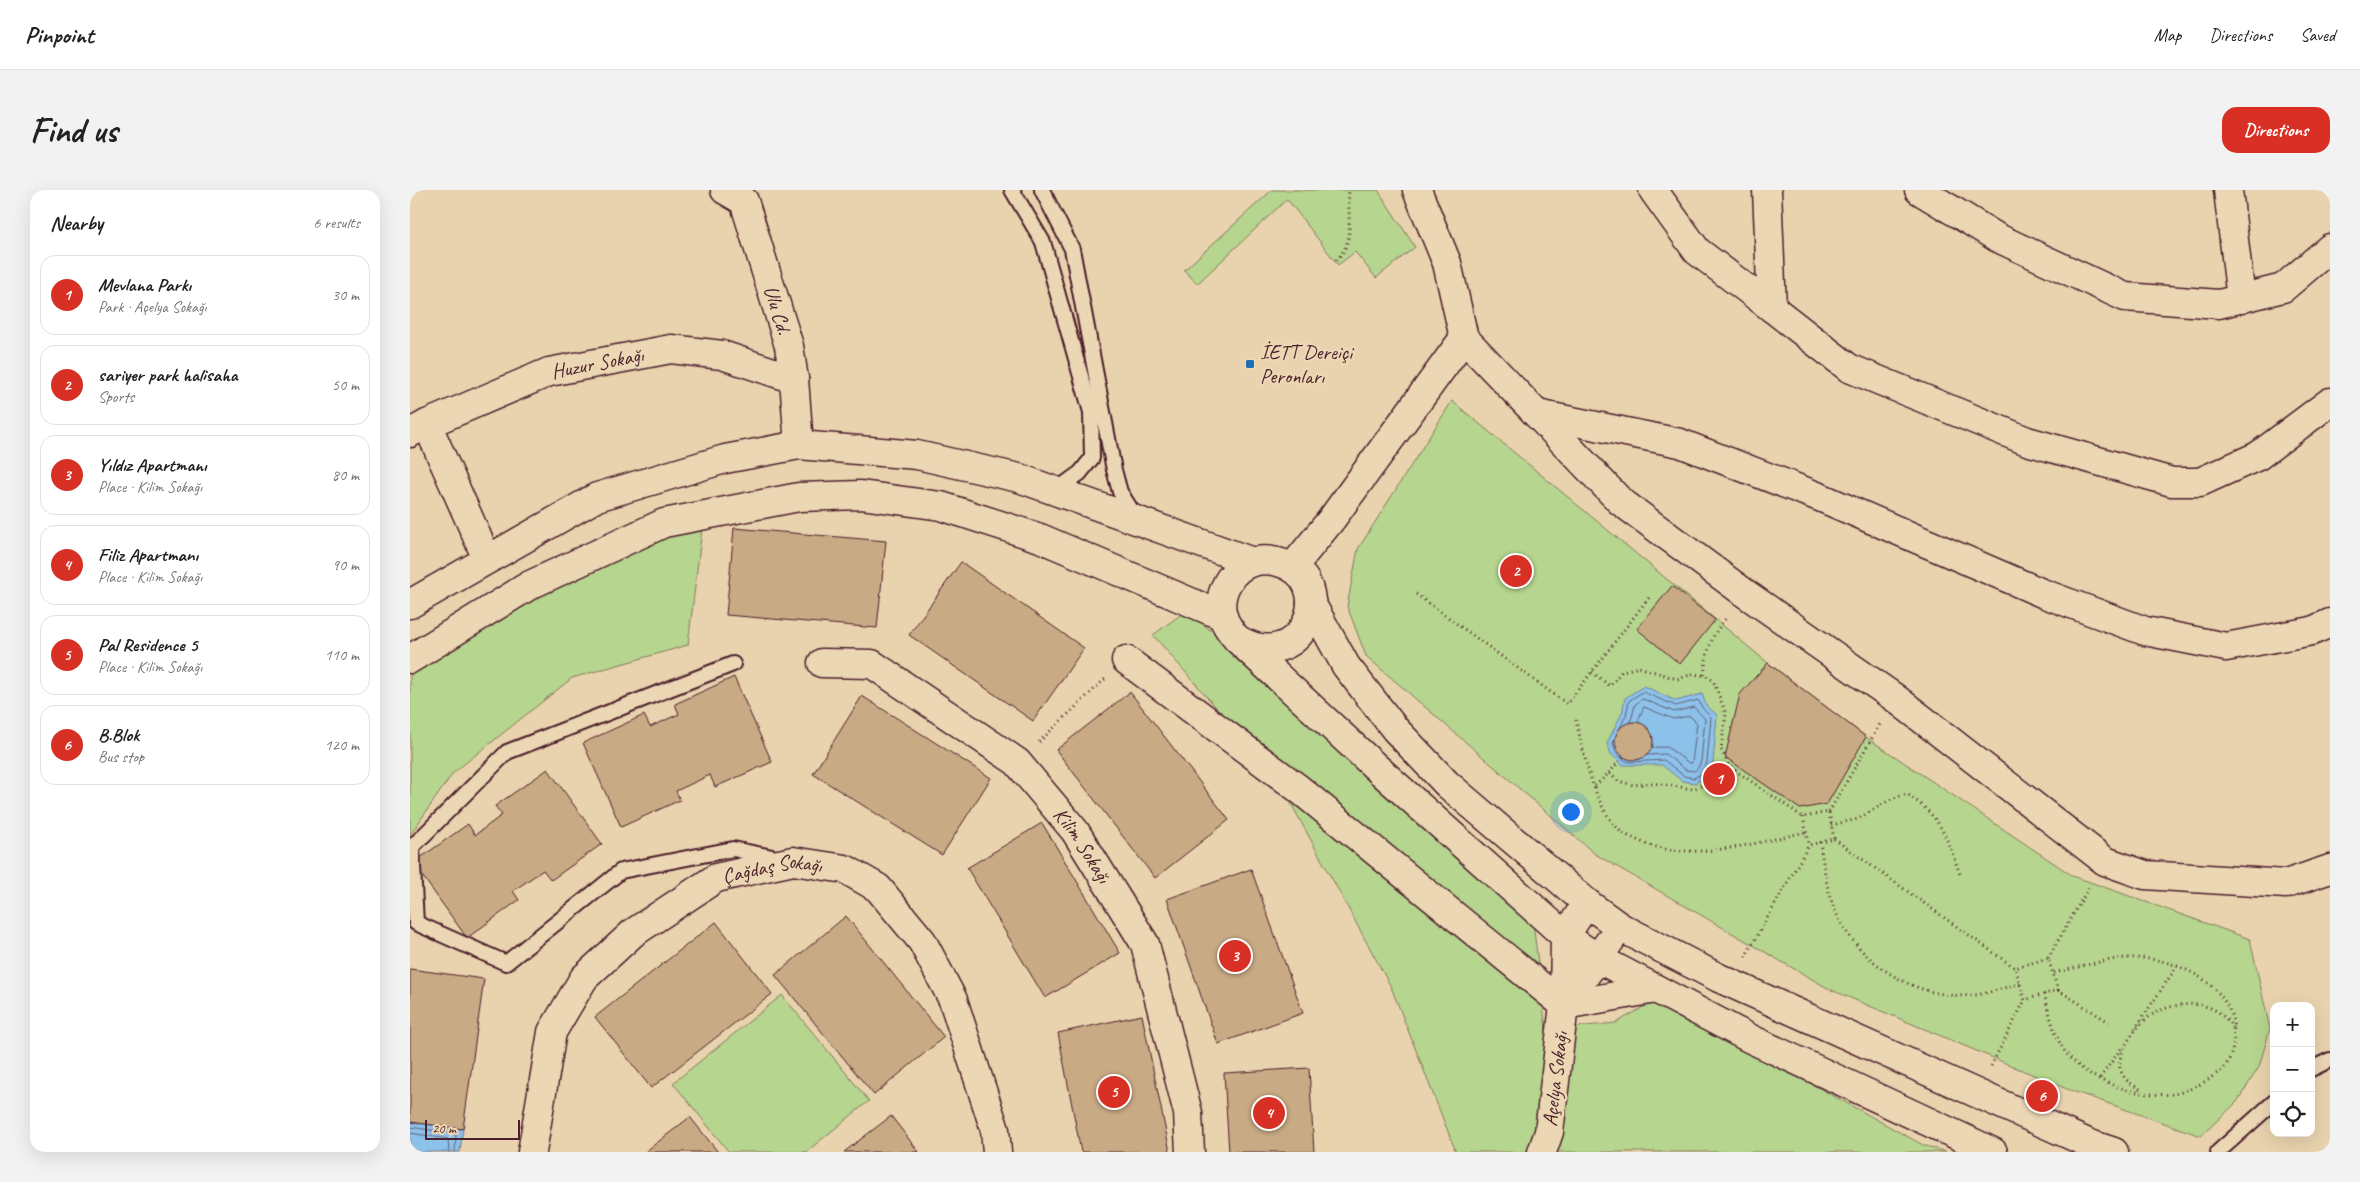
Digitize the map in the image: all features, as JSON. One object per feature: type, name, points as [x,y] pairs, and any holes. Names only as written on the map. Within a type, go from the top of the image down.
[{"type":"street","name":"Ulu Cd.","points":[[725,190],[744,201],[789,346],[794,378],[799,445]]},
{"type":"street","points":[[1417,190],[1447,263],[1464,338],[1620,501],[1746,594],[1895,698],[2105,861],[2145,875],[2286,884],[2330,869]]},
{"type":"street","points":[[1653,190],[1660,203],[1697,251],[1849,368],[2027,441],[2172,482],[2200,482],[2258,456],[2330,402]]},
{"type":"street","points":[[1768,190],[1772,308]]},
{"type":"street","points":[[1919,190],[1998,238],[2125,296],[2219,304],[2283,288],[2330,248]]},
{"type":"street","points":[[2228,190],[2240,299]]},
{"type":"street","points":[[1292,568],[1337,512],[1464,338]]},
{"type":"street","name":"Huzur Sokağı","points":[[418,428],[549,372],[671,349],[722,355],[794,378]]},
{"type":"street","points":[[1538,414],[1680,442],[1822,498],[2042,593],[2145,631],[2226,647],[2312,631],[2330,624]]},
{"type":"street","points":[[418,428],[487,559]]},
{"type":"street","points":[[410,604],[597,497],[726,459],[799,445],[917,455],[1019,478],[1254,562]]},
{"type":"street","points":[[410,659],[530,585],[664,523],[799,497],[861,494],[941,506],[1040,538],[1223,616]]},
{"type":"street","points":[[1993,1152],[1751,1038],[1599,959],[1565,936],[1378,769],[1237,639],[1228,629],[1223,616],[1222,596],[1231,577],[1241,568],[1254,562],[1267,560],[1280,562],[1292,568],[1302,578],[1309,590],[1311,603],[1346,666],[1395,729],[1447,784],[1587,903],[1620,927],[1730,984],[1977,1095],[2090,1144],[2114,1152]]},
{"type":"street","points":[[1237,639],[1250,647],[1264,650],[1279,648],[1292,642],[1306,624],[1311,603]]},
{"type":"street","points":[[1126,660],[1299,789],[1564,1005],[1656,989]]},
{"type":"street","name":"Kilim Sokağı","points":[[822,663],[872,664],[1017,762],[1076,831],[1145,944],[1188,1113],[1190,1152]]},
{"type":"street","name":"Çağdaş Sokağı","points":[[532,1152],[552,1032],[584,978],[633,933],[716,878],[793,861],[845,868],[878,888],[922,941],[953,1000],[995,1130],[997,1152]]},
{"type":"street","points":[[1565,936],[1587,903]]},
{"type":"street","points":[[1564,1005],[1599,959],[1620,927]]},
{"type":"street","name":"Açelya Sokağı","points":[[1542,1152],[1549,1132],[1564,1005],[1565,936]]},
{"type":"lane","points":[[1012,190],[1043,242],[1091,412],[1092,458],[1080,473],[1055,491]]},
{"type":"lane","points":[[1042,190],[1072,249],[1114,470],[1120,492],[1138,521]]},
{"type":"lane","points":[[733,664],[508,752],[412,847],[416,923],[506,963],[622,871],[732,849],[793,861]]},
{"type":"lane","points":[[2315,1067],[2330,1060]]},
{"type":"lane","points":[[2218,1152],[2270,1106]]},
{"type":"path","points":[[1336,260],[1342,255],[1350,233],[1349,190]]},
{"type":"path","points":[[1416,594],[1567,704],[1651,596]]},
{"type":"path","points":[[1704,675],[1707,651],[1714,632],[1746,594]]},
{"type":"path","points":[[1017,762],[1126,660]]},
{"type":"path","points":[[1592,672],[1610,686],[1622,672],[1639,667],[1678,678],[1693,674],[1704,675],[1713,680],[1726,714],[1721,749],[1728,766],[1803,817],[1809,845],[1730,984]]},
{"type":"path","points":[[1895,698],[1829,812],[1831,826],[1834,839],[2016,968],[2025,1000],[1977,1095]]},
{"type":"path","points":[[1576,720],[1585,759],[1603,807],[1622,833],[1649,846],[1690,851],[1738,846],[1806,832]]},
{"type":"path","points":[[1595,786],[1623,756]]},
{"type":"path","points":[[1609,773],[1618,781],[1632,785],[1653,783],[1693,789],[1708,783],[1728,766]]},
{"type":"path","points":[[1831,826],[1858,819],[1891,799],[1907,794],[1923,805],[1941,824],[1960,874]]},
{"type":"path","points":[[1803,817],[1829,812]]},
{"type":"path","points":[[1809,845],[1834,839]]},
{"type":"path","points":[[1820,842],[1828,886],[1839,919],[1855,944],[1877,965],[1904,981],[1942,994],[1975,995],[2020,984]]},
{"type":"path","points":[[2016,968],[2048,958],[2105,861]]},
{"type":"path","points":[[2048,958],[2058,990],[2109,1022]]},
{"type":"path","points":[[2044,994],[2055,1033],[2066,1054],[2085,1072],[2114,1085],[2144,1092],[2175,1094],[2202,1083],[2223,1069],[2234,1047],[2233,1020],[2223,996],[2202,978],[2177,966],[2138,958],[2104,962],[2053,973]]},
{"type":"path","points":[[2100,1078],[2177,966]]},
{"type":"path","points":[[2025,1000],[2058,990]]},
{"type":"path","points":[[2144,1092],[2127,1082],[2120,1069],[2121,1054],[2131,1035],[2150,1016],[2171,1007],[2191,1005],[2208,1007],[2223,1015],[2234,1030]]},
{"type":"green space","points":[[1272,190],[1378,190],[1415,247],[1376,278],[1355,252],[1338,265],[1287,199],[1197,284],[1184,270]]},
{"type":"green space","points":[[1452,401],[1768,663],[1866,737],[2073,876],[2250,939],[2270,1029],[2259,1067],[2237,1102],[2201,1136],[2067,1089],[1829,989],[1595,854],[1366,656],[1347,606],[1358,549]]},
{"type":"green space","points":[[703,520],[688,645],[572,678],[453,773],[410,835],[410,672],[538,591]]},
{"type":"green space","points":[[1187,610],[1532,913],[1546,1030],[1616,1023],[1657,999],[1923,1145],[1946,1152],[1456,1152],[1391,987],[1276,776],[1153,635]]},
{"type":"green space","points":[[782,995],[869,1101],[806,1152],[729,1152],[673,1083]]},
{"type":"water","points":[[1644,686],[1676,701],[1702,694],[1706,705],[1717,715],[1713,763],[1707,776],[1695,783],[1682,781],[1662,765],[1622,765],[1611,754],[1607,743],[1622,713],[1625,698]]},
{"type":"water","points":[[410,1122],[463,1129],[460,1152],[410,1152]]},
{"type":"building","points":[[734,528],[886,541],[877,628],[726,615]]},
{"type":"building","points":[[961,562],[1084,648],[1033,721],[909,635]]},
{"type":"building","points":[[1672,586],[1715,620],[1680,664],[1637,629]]},
{"type":"building","points":[[1768,663],[1866,737],[1827,804],[1800,809],[1725,757],[1740,694]]},
{"type":"building","points":[[734,677],[772,762],[715,787],[710,775],[676,791],[680,800],[621,827],[583,743],[644,715],[650,727],[679,714],[675,704]]},
{"type":"building","points":[[1130,692],[1229,820],[1155,878],[1056,750]]},
{"type":"building","points":[[862,696],[991,778],[942,855],[813,774]]},
{"type":"building","points":[[1634,722],[1648,727],[1653,741],[1648,755],[1634,760],[1620,755],[1615,741],[1620,727]]},
{"type":"building","points":[[548,769],[602,844],[551,880],[543,870],[513,891],[519,900],[467,938],[413,863],[468,824],[475,835],[502,815],[495,806]]},
{"type":"building","points":[[1042,823],[1120,953],[1045,998],[967,868]]},
{"type":"building","points":[[1251,869],[1303,1013],[1218,1044],[1167,899]]},
{"type":"building","points":[[846,916],[944,1037],[874,1095],[775,975]]},
{"type":"building","points":[[716,922],[772,994],[651,1088],[595,1017]]},
{"type":"building","points":[[410,969],[484,979],[463,1129],[410,1122]]},
{"type":"building","points":[[1142,1015],[1170,1152],[1081,1152],[1058,1033]]},
{"type":"building","points":[[1309,1068],[1314,1152],[1229,1152],[1224,1073]]},
{"type":"building","points":[[891,1116],[919,1152],[844,1152]]},
{"type":"building","points":[[690,1117],[718,1152],[645,1152]]},
{"type":"place","name":"İETT Dereiçi Peronları","points":[[1250,364]]},
{"type":"place","name":"sariyer park halisaha","points":[[1516,571]]},
{"type":"place","name":"Mevlana Parkı","points":[[1719,779]]},
{"type":"place","name":"Yıldız Apartmanı","points":[[1235,956]]},
{"type":"place","name":"Pal Residence 5","points":[[1114,1092]]},
{"type":"place","name":"B.Blok","points":[[2042,1096]]},
{"type":"place","name":"Filiz Apartmanı","points":[[1269,1113]]}]
